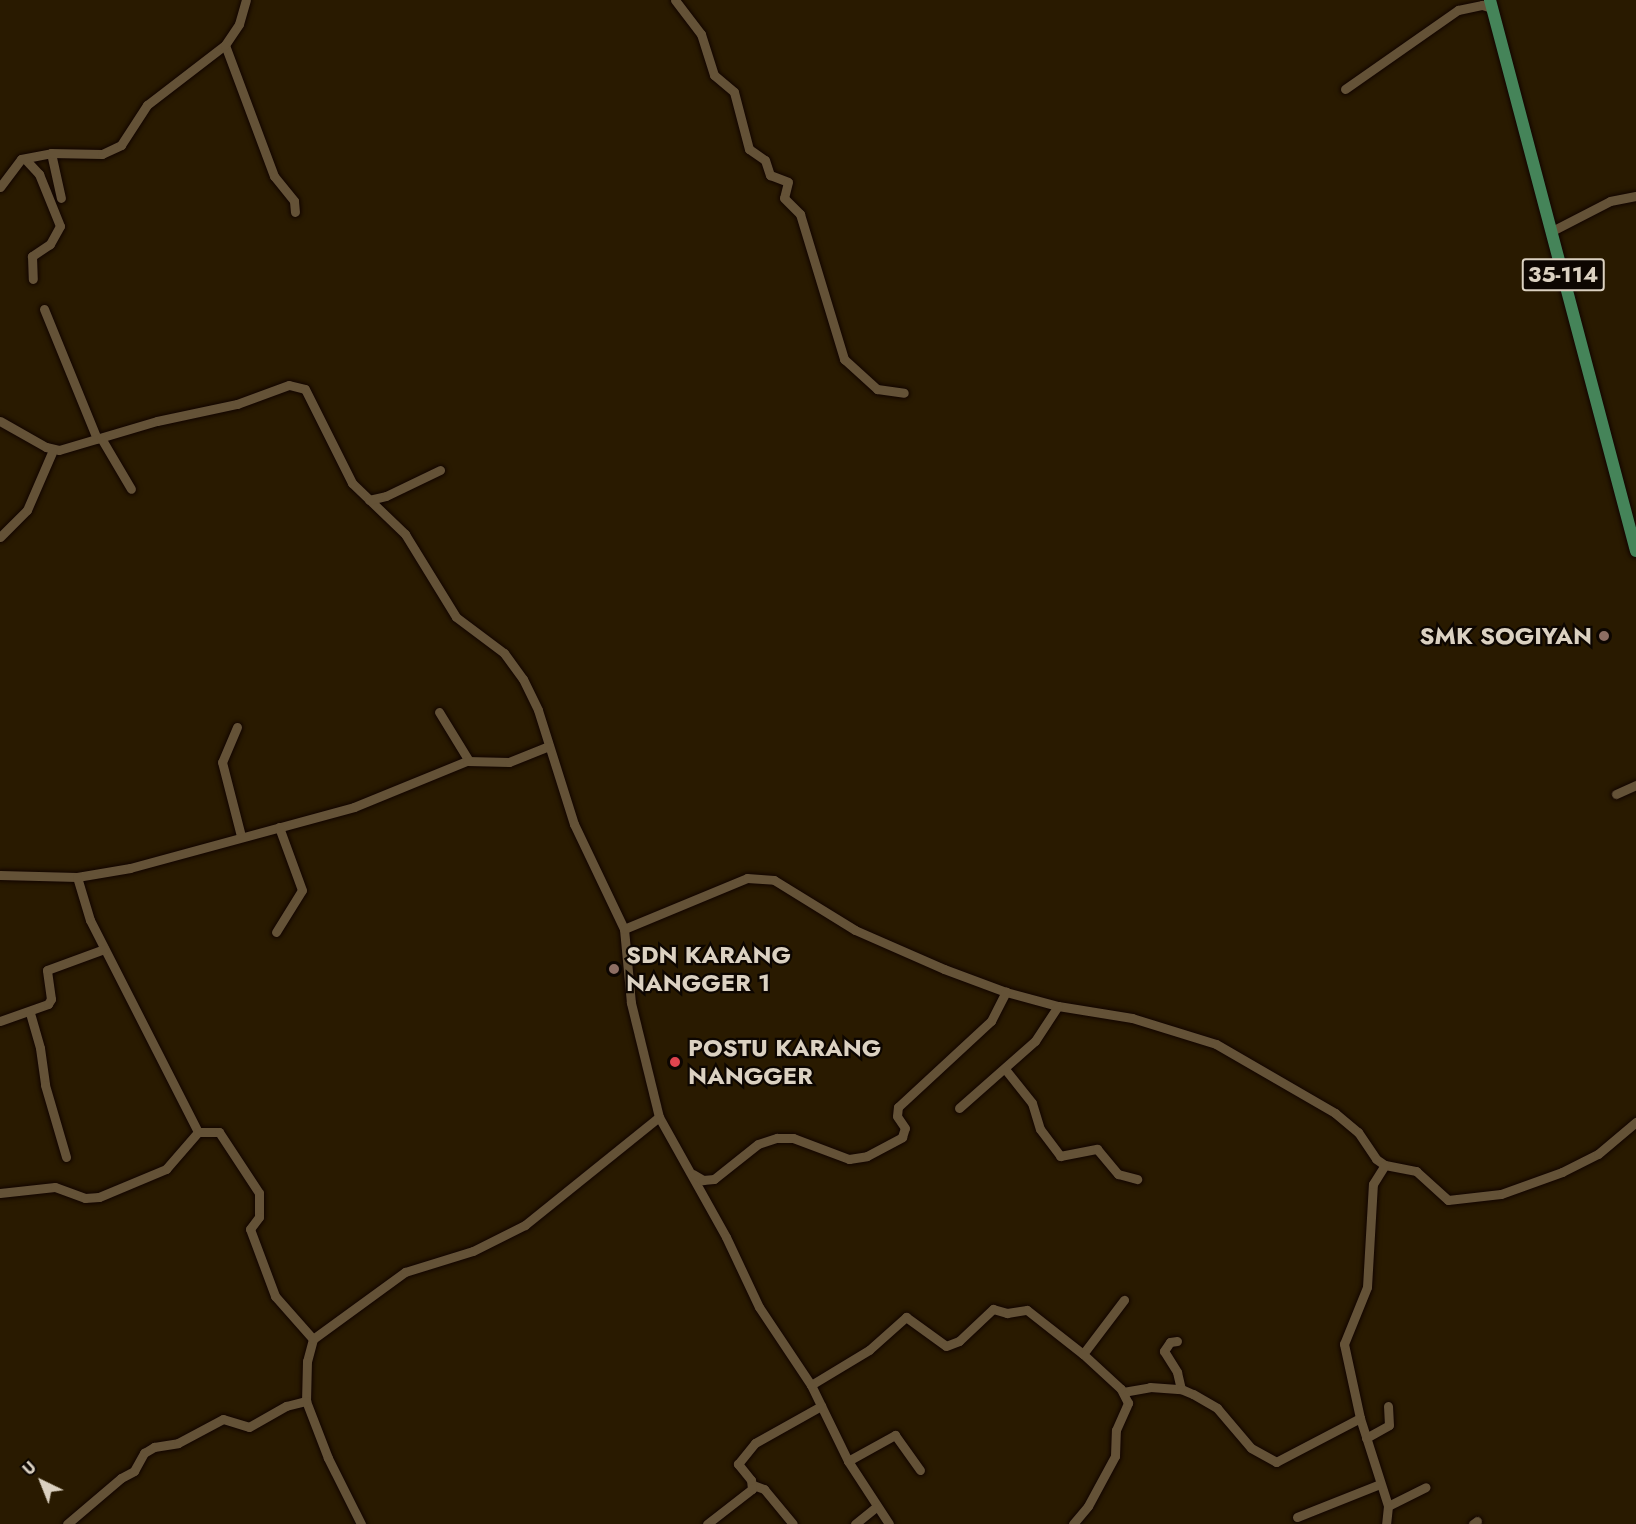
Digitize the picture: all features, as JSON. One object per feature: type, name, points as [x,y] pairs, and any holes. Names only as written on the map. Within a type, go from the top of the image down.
[{"type":"main road","name":"35-114","points":[[1491,4],[1636,551]]},
{"type":"street","points":[[0,187],[16,163],[25,159],[51,153],[102,154],[116,148],[154,99],[225,45],[239,24],[246,0]]},
{"type":"street","points":[[675,0],[701,34],[714,75],[734,92],[748,149],[765,160],[770,175],[788,182],[784,198],[800,214],[844,359],[877,389],[904,393]]},
{"type":"street","points":[[1345,89],[1458,10],[1491,4]]},
{"type":"street","points":[[225,45],[274,176],[294,201],[295,212]]},
{"type":"street","points":[[51,153],[61,198]]},
{"type":"street","points":[[25,159],[39,174],[60,226],[50,244],[32,256],[33,279]]},
{"type":"street","points":[[1552,231],[1610,201],[1636,196]]},
{"type":"street","points":[[44,309],[99,439],[131,489]]},
{"type":"street","points":[[0,421],[53,450],[157,421],[237,404],[297,385],[305,389],[316,403],[347,474],[369,500],[405,534],[456,617],[512,663],[538,710],[574,824],[624,929],[631,1003],[659,1117],[692,1173],[759,1307],[811,1385],[848,1461],[889,1524]]},
{"type":"street","points":[[0,537],[27,510],[53,450]]},
{"type":"street","points":[[369,500],[386,496],[440,470]]},
{"type":"street","points":[[440,712],[469,760]]},
{"type":"street","points":[[237,727],[222,762],[241,836]]},
{"type":"street","points":[[0,875],[77,877],[130,868],[354,807],[469,760],[509,762],[549,746]]},
{"type":"street","points":[[1616,794],[1636,785]]},
{"type":"street","points":[[276,932],[302,890],[279,827]]},
{"type":"street","points":[[77,877],[90,920],[198,1132]]},
{"type":"street","points":[[624,929],[738,882],[764,877],[865,934],[1006,992],[1058,1006],[1132,1018],[1216,1044],[1280,1078],[1346,1121],[1385,1165],[1416,1171],[1448,1200],[1477,1200],[1526,1187],[1589,1159],[1636,1122]]},
{"type":"street","points":[[0,1021],[30,1013],[51,999],[47,970],[104,949]]},
{"type":"street","points":[[692,1173],[703,1180],[714,1179],[758,1144],[777,1138],[793,1138],[849,1159],[867,1156],[902,1137],[905,1128],[897,1116],[898,1107],[991,1021],[1006,992]]},
{"type":"street","points":[[959,1108],[1035,1041],[1058,1006]]},
{"type":"street","points":[[30,1013],[40,1048],[45,1085],[66,1157]]},
{"type":"street","points":[[1005,1069],[1032,1103],[1040,1130],[1060,1156],[1097,1149],[1118,1174],[1137,1179]]},
{"type":"street","points":[[361,1524],[328,1458],[306,1401],[307,1362],[313,1340],[405,1272],[473,1251],[525,1225],[659,1117]]},
{"type":"street","points":[[0,1193],[55,1187],[85,1198],[99,1197],[166,1169],[198,1132],[219,1132],[258,1189],[259,1217],[251,1232],[279,1303],[313,1340]]},
{"type":"street","points":[[1385,1165],[1373,1184],[1367,1287],[1344,1344],[1360,1419],[1388,1506],[1386,1524]]},
{"type":"street","points":[[1083,1354],[1124,1300]]},
{"type":"street","points":[[811,1385],[869,1350],[906,1317],[946,1346],[959,1341],[988,1311],[1027,1310],[1083,1354],[1123,1392],[1128,1403],[1116,1430],[1115,1456],[1088,1506],[1073,1524]]},
{"type":"street","points":[[1177,1341],[1170,1342],[1164,1351],[1177,1372],[1181,1389]]},
{"type":"street","points":[[1123,1392],[1150,1387],[1181,1389],[1217,1408],[1251,1448],[1276,1462],[1360,1419]]},
{"type":"street","points":[[67,1524],[121,1478],[134,1472],[144,1453],[154,1447],[178,1443],[220,1419],[249,1427],[286,1406],[306,1401]]},
{"type":"street","points":[[793,1524],[764,1489],[753,1485],[739,1466],[741,1458],[760,1439],[821,1406]]},
{"type":"street","points":[[1366,1438],[1388,1427],[1388,1406]]},
{"type":"street","points":[[848,1461],[895,1435],[920,1470]]},
{"type":"street","points":[[1297,1517],[1380,1484]]},
{"type":"street","points":[[707,1524],[748,1496],[753,1485]]},
{"type":"street","points":[[1388,1506],[1426,1487]]},
{"type":"street","points":[[855,1524],[876,1507]]},
{"type":"place","name":"SMK SOGIYAN","points":[[1604,636]]},
{"type":"place","name":"SDN KARANG NANGGER 1","points":[[614,969]]},
{"type":"place","name":"POSTU KARANG NANGGER","points":[[675,1062]]}]
